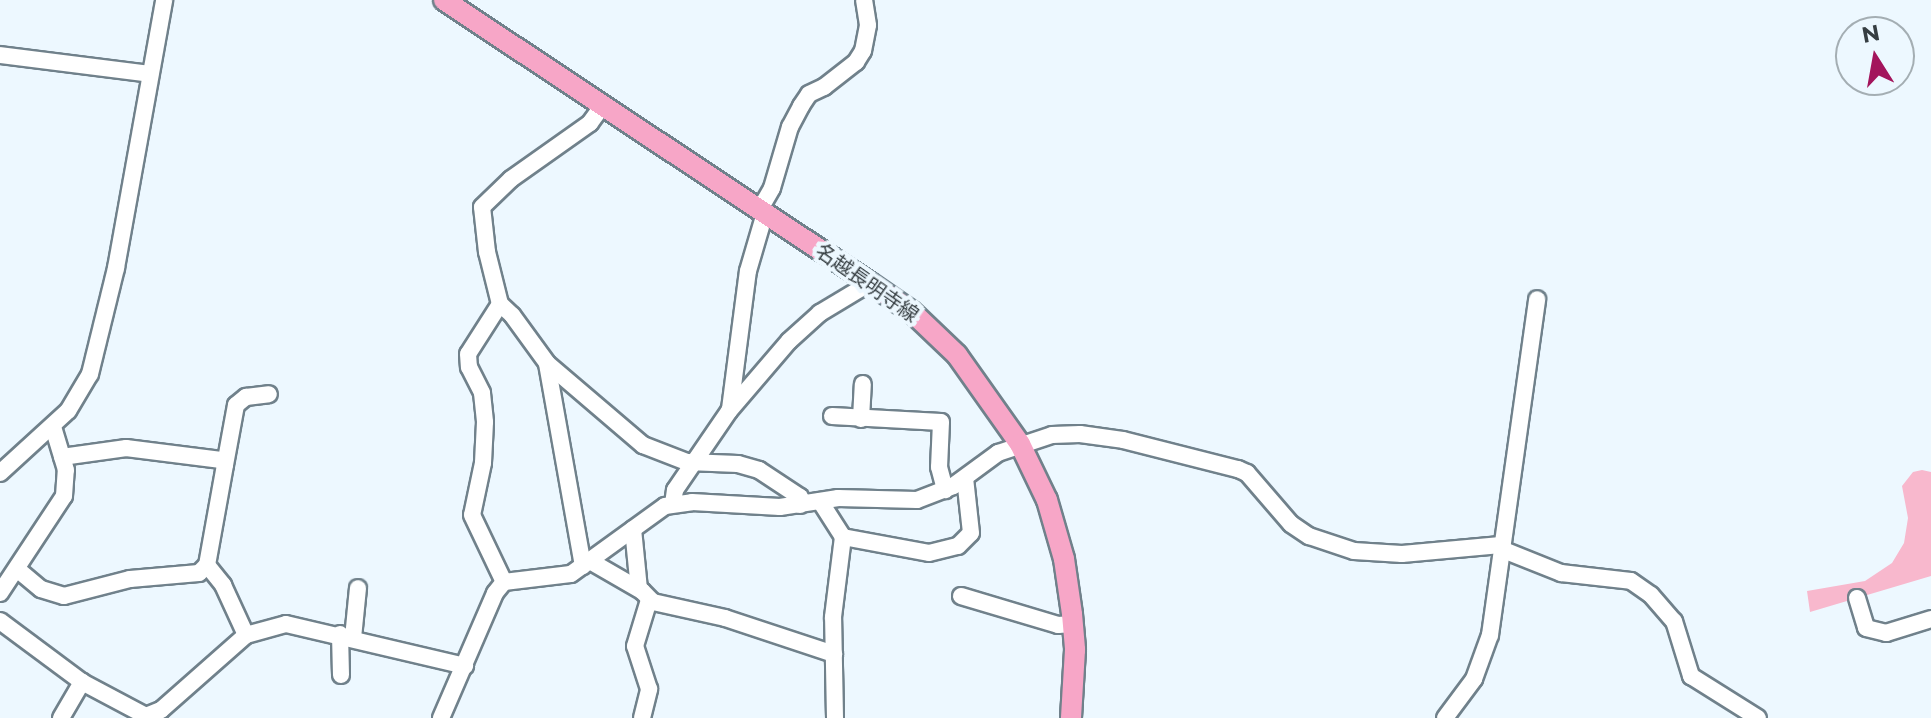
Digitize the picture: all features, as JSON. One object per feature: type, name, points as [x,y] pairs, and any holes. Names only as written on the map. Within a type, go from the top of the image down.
[{"type":"main road","name":"名越長明寺線","points":[[444,0],[912,312],[957,355],[1020,444],[1054,523],[1066,570],[1073,624],[1075,664],[1071,718]]},
{"type":"street","points":[[0,473],[53,427],[83,387],[97,350],[116,268],[164,0]]},
{"type":"street","points":[[729,411],[748,271],[762,211],[790,127],[801,106],[809,94],[824,87],[856,62],[863,51],[868,25],[864,0]]},
{"type":"street","points":[[0,55],[150,74]]},
{"type":"street","points":[[603,105],[590,123],[511,179],[482,207],[487,252],[500,304],[512,315],[558,376],[643,445],[661,455],[693,462],[738,464],[759,470],[800,497],[800,505]]},
{"type":"street","points":[[673,504],[675,490],[729,411],[806,324],[870,283]]},
{"type":"street","points":[[1445,718],[1463,695],[1483,659],[1490,635],[1537,299]]},
{"type":"street","points":[[500,304],[468,354],[469,367],[482,393],[485,422],[483,463],[472,515],[504,582]]},
{"type":"street","points":[[547,363],[586,564]]},
{"type":"street","points":[[861,419],[863,384]]},
{"type":"street","points":[[17,569],[41,589],[64,596],[130,579],[199,573],[207,565],[236,405],[246,397],[269,394]]},
{"type":"street","points":[[832,416],[941,422],[939,467],[945,490]]},
{"type":"street","points":[[0,593],[64,496],[66,478],[53,427]]},
{"type":"street","points":[[441,718],[495,593],[504,582],[571,574],[673,504],[800,505],[820,501],[917,500],[945,490],[998,453],[1020,444],[1052,435],[1080,434],[1140,443],[1247,473],[1291,524],[1309,536],[1354,551],[1402,554],[1501,547],[1561,573],[1631,581],[1651,595],[1674,621],[1691,676],[1758,718]]},
{"type":"street","points":[[62,457],[126,448],[221,460],[225,465]]},
{"type":"street","points":[[843,537],[929,553],[958,546],[971,533],[965,478]]},
{"type":"street","points":[[820,501],[843,537],[833,617],[835,718]]},
{"type":"street","points":[[633,529],[644,595],[635,646],[649,689],[642,718]]},
{"type":"street","points":[[586,564],[644,595],[834,654]]},
{"type":"street","points":[[207,565],[223,585],[246,635]]},
{"type":"street","points":[[341,675],[346,636],[358,588]]},
{"type":"street","points":[[961,596],[1058,625],[1073,624]]},
{"type":"street","points":[[1857,598],[1866,628],[1886,633],[1931,619]]},
{"type":"street","points":[[0,621],[82,682],[147,717],[171,701],[246,635],[286,624],[465,666]]},
{"type":"street","points":[[61,718],[82,682]]},
{"type":"shaded area","points":[[1913,472],[1931,472],[1931,576],[1810,612],[1807,591],[1865,581],[1892,563],[1904,543],[1908,518],[1902,486]]}]
